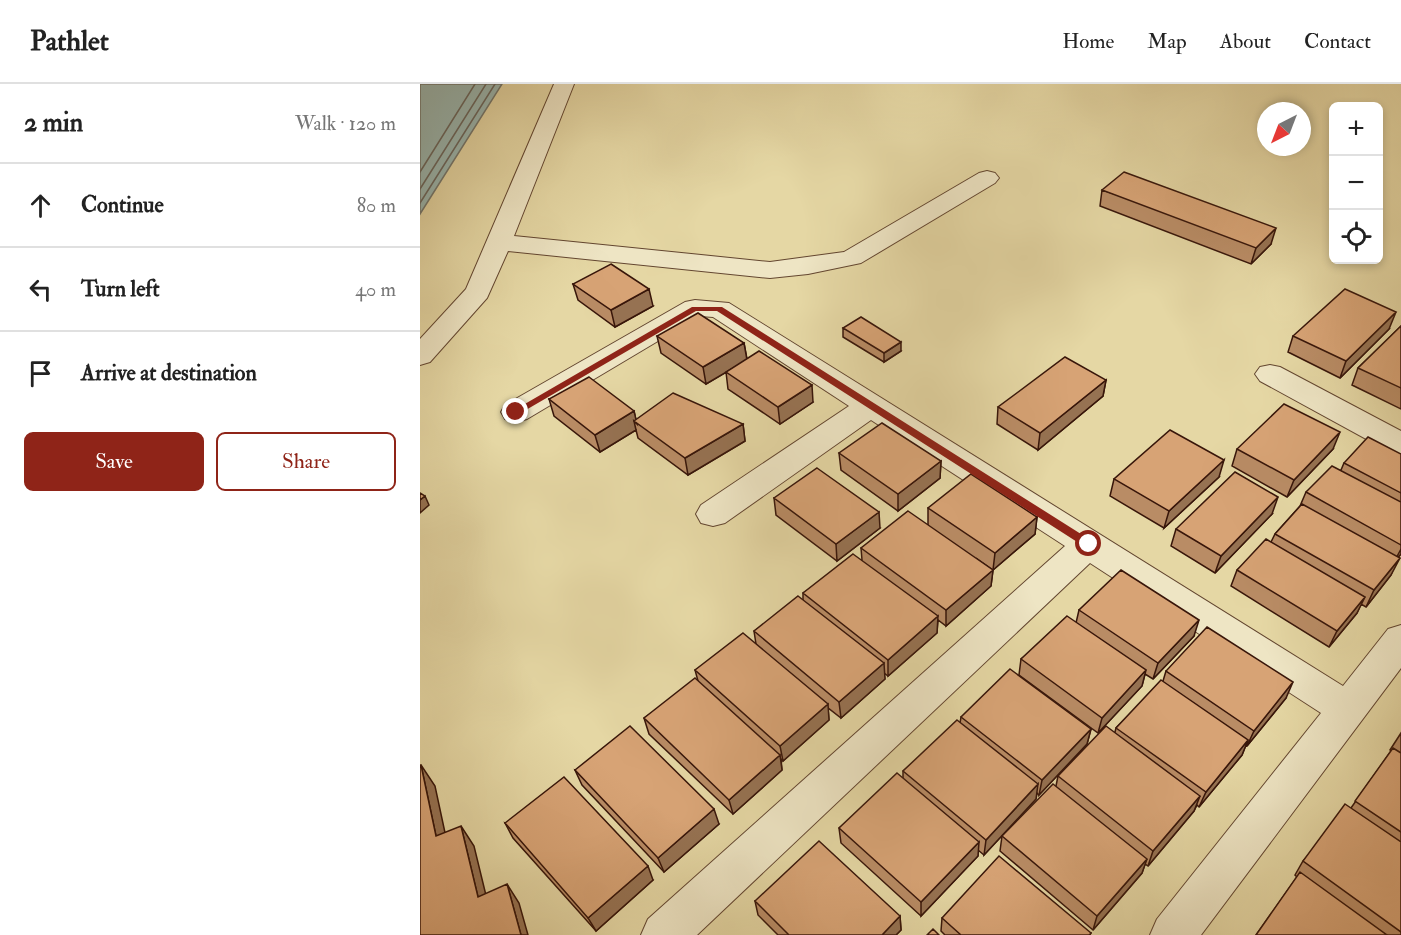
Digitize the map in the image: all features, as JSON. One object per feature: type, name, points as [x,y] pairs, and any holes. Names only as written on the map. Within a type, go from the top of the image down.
[{"type":"street","points":[[420,356],[478,291],[564,84]]},
{"type":"street","points":[[499,242],[770,270],[808,266],[852,258],[987,178]]},
{"type":"street","points":[[516,412],[694,308],[719,309],[1348,710]]},
{"type":"street","points":[[1270,374],[1401,444]]},
{"type":"street","points":[[714,514],[870,405]]},
{"type":"street","points":[[664,935],[1089,544]]},
{"type":"street","points":[[1173,935],[1401,640]]},
{"type":"water","points":[[420,84],[502,84],[420,214]]},
{"type":"building","points":[[1124,172],[1276,228],[1256,248],[1102,190]]},
{"type":"building","points":[[611,264],[649,289],[611,310],[573,284]]},
{"type":"building","points":[[1345,289],[1396,312],[1346,361],[1293,336]]},
{"type":"building","points":[[698,313],[744,343],[703,367],[657,336]]},
{"type":"building","points":[[861,317],[901,342],[884,353],[843,328]]},
{"type":"building","points":[[1401,326],[1401,388],[1358,368]]},
{"type":"building","points":[[759,351],[812,385],[778,407],[726,372]]},
{"type":"building","points":[[1065,357],[1106,380],[1040,433],[998,407]]},
{"type":"building","points":[[589,377],[634,411],[595,435],[549,399]]},
{"type":"building","points":[[673,393],[743,424],[685,458],[634,421]]},
{"type":"building","points":[[1284,404],[1340,432],[1294,480],[1237,449]]},
{"type":"building","points":[[882,423],[941,461],[898,494],[839,453]]},
{"type":"building","points":[[1170,430],[1224,460],[1169,511],[1114,479]]},
{"type":"building","points":[[1368,437],[1401,454],[1401,493],[1344,463]]},
{"type":"building","points":[[1332,466],[1401,502],[1401,545],[1306,492]]},
{"type":"building","points":[[817,468],[879,512],[836,544],[774,498]]},
{"type":"building","points":[[1235,472],[1278,497],[1221,556],[1176,529]]},
{"type":"building","points":[[971,474],[1037,517],[995,553],[928,508]]},
{"type":"building","points":[[1302,504],[1400,558],[1374,590],[1275,534]]},
{"type":"building","points":[[908,511],[993,570],[946,610],[861,548]]},
{"type":"building","points":[[1266,539],[1365,597],[1337,631],[1237,570]]},
{"type":"building","points":[[853,554],[938,616],[888,660],[803,593]]},
{"type":"building","points":[[1121,570],[1199,620],[1158,663],[1079,610]]},
{"type":"building","points":[[798,596],[884,663],[839,702],[754,631]]},
{"type":"building","points":[[1067,616],[1146,670],[1102,718],[1021,659]]},
{"type":"building","points":[[1207,627],[1293,682],[1254,731],[1166,671]]},
{"type":"building","points":[[743,633],[828,704],[780,746],[695,670]]},
{"type":"building","points":[[1010,669],[1091,729],[1042,780],[961,717]]},
{"type":"building","points":[[695,678],[780,755],[729,800],[644,718]]},
{"type":"building","points":[[1161,680],[1248,740],[1206,792],[1116,728]]},
{"type":"building","points":[[957,720],[1038,784],[986,840],[903,771]]},
{"type":"building","points":[[630,726],[714,809],[658,858],[575,770]]},
{"type":"building","points":[[1106,726],[1200,796],[1153,851],[1058,776]]},
{"type":"building","points":[[1393,748],[1401,753],[1401,832],[1355,801]]},
{"type":"building","points":[[420,765],[436,836],[461,826],[478,897],[507,884],[521,935],[420,935]]},
{"type":"building","points":[[897,773],[979,842],[921,902],[839,828]]},
{"type":"building","points":[[564,777],[648,866],[588,918],[505,823]]},
{"type":"building","points":[[1053,784],[1147,859],[1097,916],[1002,836]]},
{"type":"building","points":[[1345,804],[1401,842],[1401,932],[1303,861]]},
{"type":"building","points":[[819,841],[900,916],[882,935],[789,935],[755,901]]},
{"type":"building","points":[[999,856],[1091,933],[1089,935],[961,935],[942,918]]},
{"type":"building","points":[[1300,872],[1387,935],[1256,935]]},
{"type":"building","points":[[933,929],[939,935],[927,935]]},
{"type":"route","points":[[516,412],[694,308],[719,309],[1089,544]]}]
